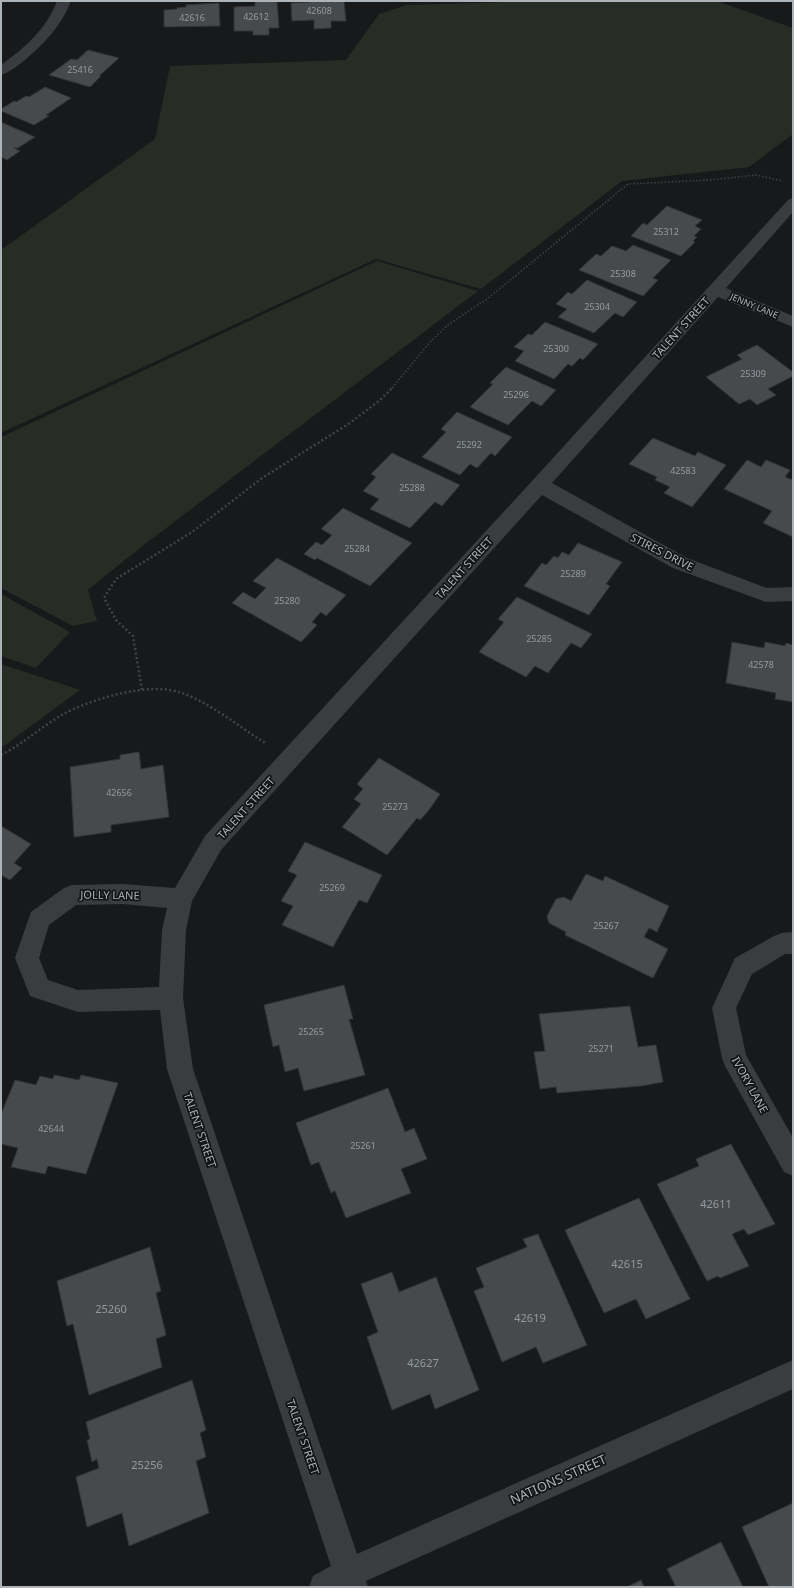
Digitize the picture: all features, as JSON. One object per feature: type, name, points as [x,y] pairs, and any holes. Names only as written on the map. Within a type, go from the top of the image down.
[{"type":"street","points":[[1,71],[33,46],[51,25],[64,1]]},
{"type":"street","name":"TALENT STREET","points":[[342,1582],[180,1069],[171,998],[174,930],[181,900],[213,843],[540,486],[792,205]]},
{"type":"street","name":"JENNY LANE","points":[[715,290],[793,322]]},
{"type":"street","name":"STIRES DRIVE","points":[[540,486],[680,563],[766,595],[793,594]]},
{"type":"street","name":"JOLLY LANE","points":[[171,998],[78,1002],[39,988],[27,958],[38,919],[72,895],[123,894],[181,900]]},
{"type":"street","name":"IVORY LANE","points":[[793,943],[782,944],[743,966],[724,1008],[734,1058],[793,1163]]},
{"type":"street","name":"NATIONS STREET","points":[[342,1582],[793,1374]]},
{"type":"path","points":[[142,690],[132,636],[116,620],[104,598],[116,579],[192,532],[262,478],[350,423],[380,400],[398,382],[430,342],[449,324],[487,299],[628,184],[710,180],[756,175],[787,182]]},
{"type":"path","points":[[1,755],[24,742],[53,720],[80,704],[119,692],[162,690],[180,693],[196,700],[290,758]]},
{"type":"shaded area","points":[[545,1],[717,1],[793,28],[793,134],[749,167],[622,181],[481,289],[376,259],[1,433],[1,250],[155,139],[170,66],[346,60],[379,14],[407,5]]},
{"type":"shaded area","points":[[377,261],[478,291],[136,551],[88,590],[97,621],[73,626],[1,588],[1,437]]},
{"type":"shaded area","points":[[1,594],[70,632],[36,668],[1,656]]},
{"type":"shaded area","points":[[1,664],[80,690],[1,748]]},
{"type":"building","points":[[255,1],[277,1],[279,28],[269,28],[269,35],[253,35],[253,31],[234,31],[234,7],[255,6]]},
{"type":"building","points":[[311,1],[344,1],[346,21],[331,21],[331,28],[314,29],[314,20],[292,21],[291,3]]},
{"type":"building","points":[[219,3],[220,26],[164,27],[164,10],[186,7],[186,5]]},
{"type":"building","points":[[88,50],[119,58],[99,76],[101,76],[90,87],[49,75],[71,59],[77,60]]},
{"type":"building","points":[[45,87],[71,98],[46,115],[49,116],[34,125],[1,111],[1,109],[14,101],[16,102],[26,96],[29,97]]},
{"type":"building","points":[[1,122],[35,137],[18,148],[14,148],[20,151],[7,160],[1,157]]},
{"type":"building","points":[[667,206],[702,220],[695,226],[701,229],[694,236],[697,237],[693,241],[695,242],[681,256],[631,236],[643,223],[647,225]]},
{"type":"building","points":[[633,245],[671,260],[653,278],[658,280],[643,296],[579,270],[596,254],[601,256],[612,246],[626,251]]},
{"type":"building","points":[[587,280],[637,302],[623,317],[615,313],[594,333],[558,317],[567,309],[556,304],[568,292],[572,294]]},
{"type":"building","points":[[545,322],[598,344],[583,360],[580,358],[572,366],[568,364],[554,379],[515,361],[524,351],[514,347],[528,334],[532,335]]},
{"type":"building","points":[[757,345],[793,372],[793,376],[768,389],[776,395],[757,405],[750,399],[739,404],[706,377],[742,359],[737,355]]},
{"type":"building","points":[[506,367],[556,390],[541,406],[532,401],[508,425],[470,407],[493,384],[490,383]]},
{"type":"building","points":[[457,412],[512,437],[495,456],[491,453],[477,468],[470,464],[460,475],[422,457],[446,432],[441,429]]},
{"type":"building","points":[[653,438],[695,456],[698,452],[726,465],[692,507],[664,493],[670,487],[655,480],[657,477],[629,464]]},
{"type":"building","points":[[392,453],[460,485],[442,506],[435,502],[410,528],[370,509],[379,499],[363,491],[376,477],[371,474]]},
{"type":"building","points":[[747,460],[761,467],[766,460],[790,470],[785,477],[793,480],[793,537],[763,523],[772,511],[724,489]]},
{"type":"building","points":[[343,508],[412,543],[370,586],[317,558],[315,560],[304,554],[316,542],[322,545],[332,535],[321,529]]},
{"type":"building","points":[[578,543],[622,562],[606,584],[610,586],[589,615],[524,586],[542,563],[546,565],[554,556],[558,558],[562,552],[569,555]]},
{"type":"building","points":[[277,558],[346,595],[326,616],[321,612],[312,622],[317,625],[301,642],[232,603],[243,592],[255,599],[266,588],[253,581]]},
{"type":"building","points":[[517,597],[592,634],[581,648],[571,643],[548,673],[535,666],[526,677],[479,652],[504,622],[498,619]]},
{"type":"building","points":[[732,642],[764,648],[765,642],[785,646],[786,643],[793,645],[793,702],[775,699],[776,693],[726,683]]},
{"type":"building","points":[[139,752],[141,769],[163,765],[169,817],[111,825],[111,832],[74,837],[70,767],[120,759],[120,755]]},
{"type":"building","points":[[379,758],[440,794],[429,810],[420,820],[417,818],[387,855],[342,827],[361,804],[354,799],[363,789],[357,784]]},
{"type":"building","points":[[1,826],[31,844],[14,863],[22,868],[10,880],[1,875]]},
{"type":"building","points":[[305,842],[382,875],[367,903],[359,900],[333,947],[282,925],[293,906],[281,901],[297,875],[288,871]]},
{"type":"building","points":[[586,874],[603,881],[605,876],[669,906],[657,932],[649,928],[644,937],[668,949],[653,978],[565,935],[566,932],[549,923],[547,916],[556,899],[564,897],[571,901]]},
{"type":"building","points":[[344,985],[353,1019],[349,1019],[365,1075],[304,1091],[298,1068],[285,1072],[279,1045],[273,1047],[264,1005]]},
{"type":"building","points":[[630,1006],[638,1047],[656,1045],[663,1082],[641,1086],[557,1093],[556,1087],[540,1089],[534,1052],[545,1051],[539,1014]]},
{"type":"building","points":[[54,1075],[79,1080],[81,1075],[118,1083],[86,1174],[48,1166],[45,1174],[11,1167],[18,1148],[1,1144],[1,1114],[15,1080],[36,1085],[40,1076],[53,1079]]},
{"type":"building","points":[[388,1088],[405,1132],[414,1128],[427,1159],[401,1169],[411,1193],[346,1218],[335,1191],[331,1193],[319,1162],[311,1165],[296,1123]]},
{"type":"building","points":[[731,1144],[775,1224],[748,1235],[744,1229],[732,1234],[749,1266],[720,1278],[718,1276],[707,1281],[657,1184],[699,1166],[696,1159]]},
{"type":"building","points":[[639,1198],[690,1299],[646,1319],[636,1299],[604,1313],[565,1230]]},
{"type":"building","points":[[538,1234],[587,1345],[543,1363],[536,1347],[502,1362],[474,1291],[484,1287],[476,1268],[527,1247],[523,1239]]},
{"type":"building","points":[[150,1247],[161,1291],[156,1293],[166,1335],[156,1339],[162,1367],[89,1395],[73,1324],[67,1326],[57,1281]]},
{"type":"building","points":[[392,1272],[399,1292],[436,1277],[479,1390],[435,1409],[430,1394],[392,1410],[367,1337],[378,1332],[361,1284]]},
{"type":"building","points":[[192,1380],[206,1430],[200,1433],[206,1457],[196,1461],[209,1513],[129,1546],[122,1513],[87,1527],[76,1477],[99,1468],[97,1459],[92,1462],[87,1440],[90,1439],[86,1422]]},
{"type":"building","points":[[793,1503],[793,1587],[769,1587],[742,1527]]},
{"type":"building","points":[[721,1542],[743,1587],[676,1587],[667,1569]]},
{"type":"building","points":[[641,1580],[644,1587],[627,1587]]}]
